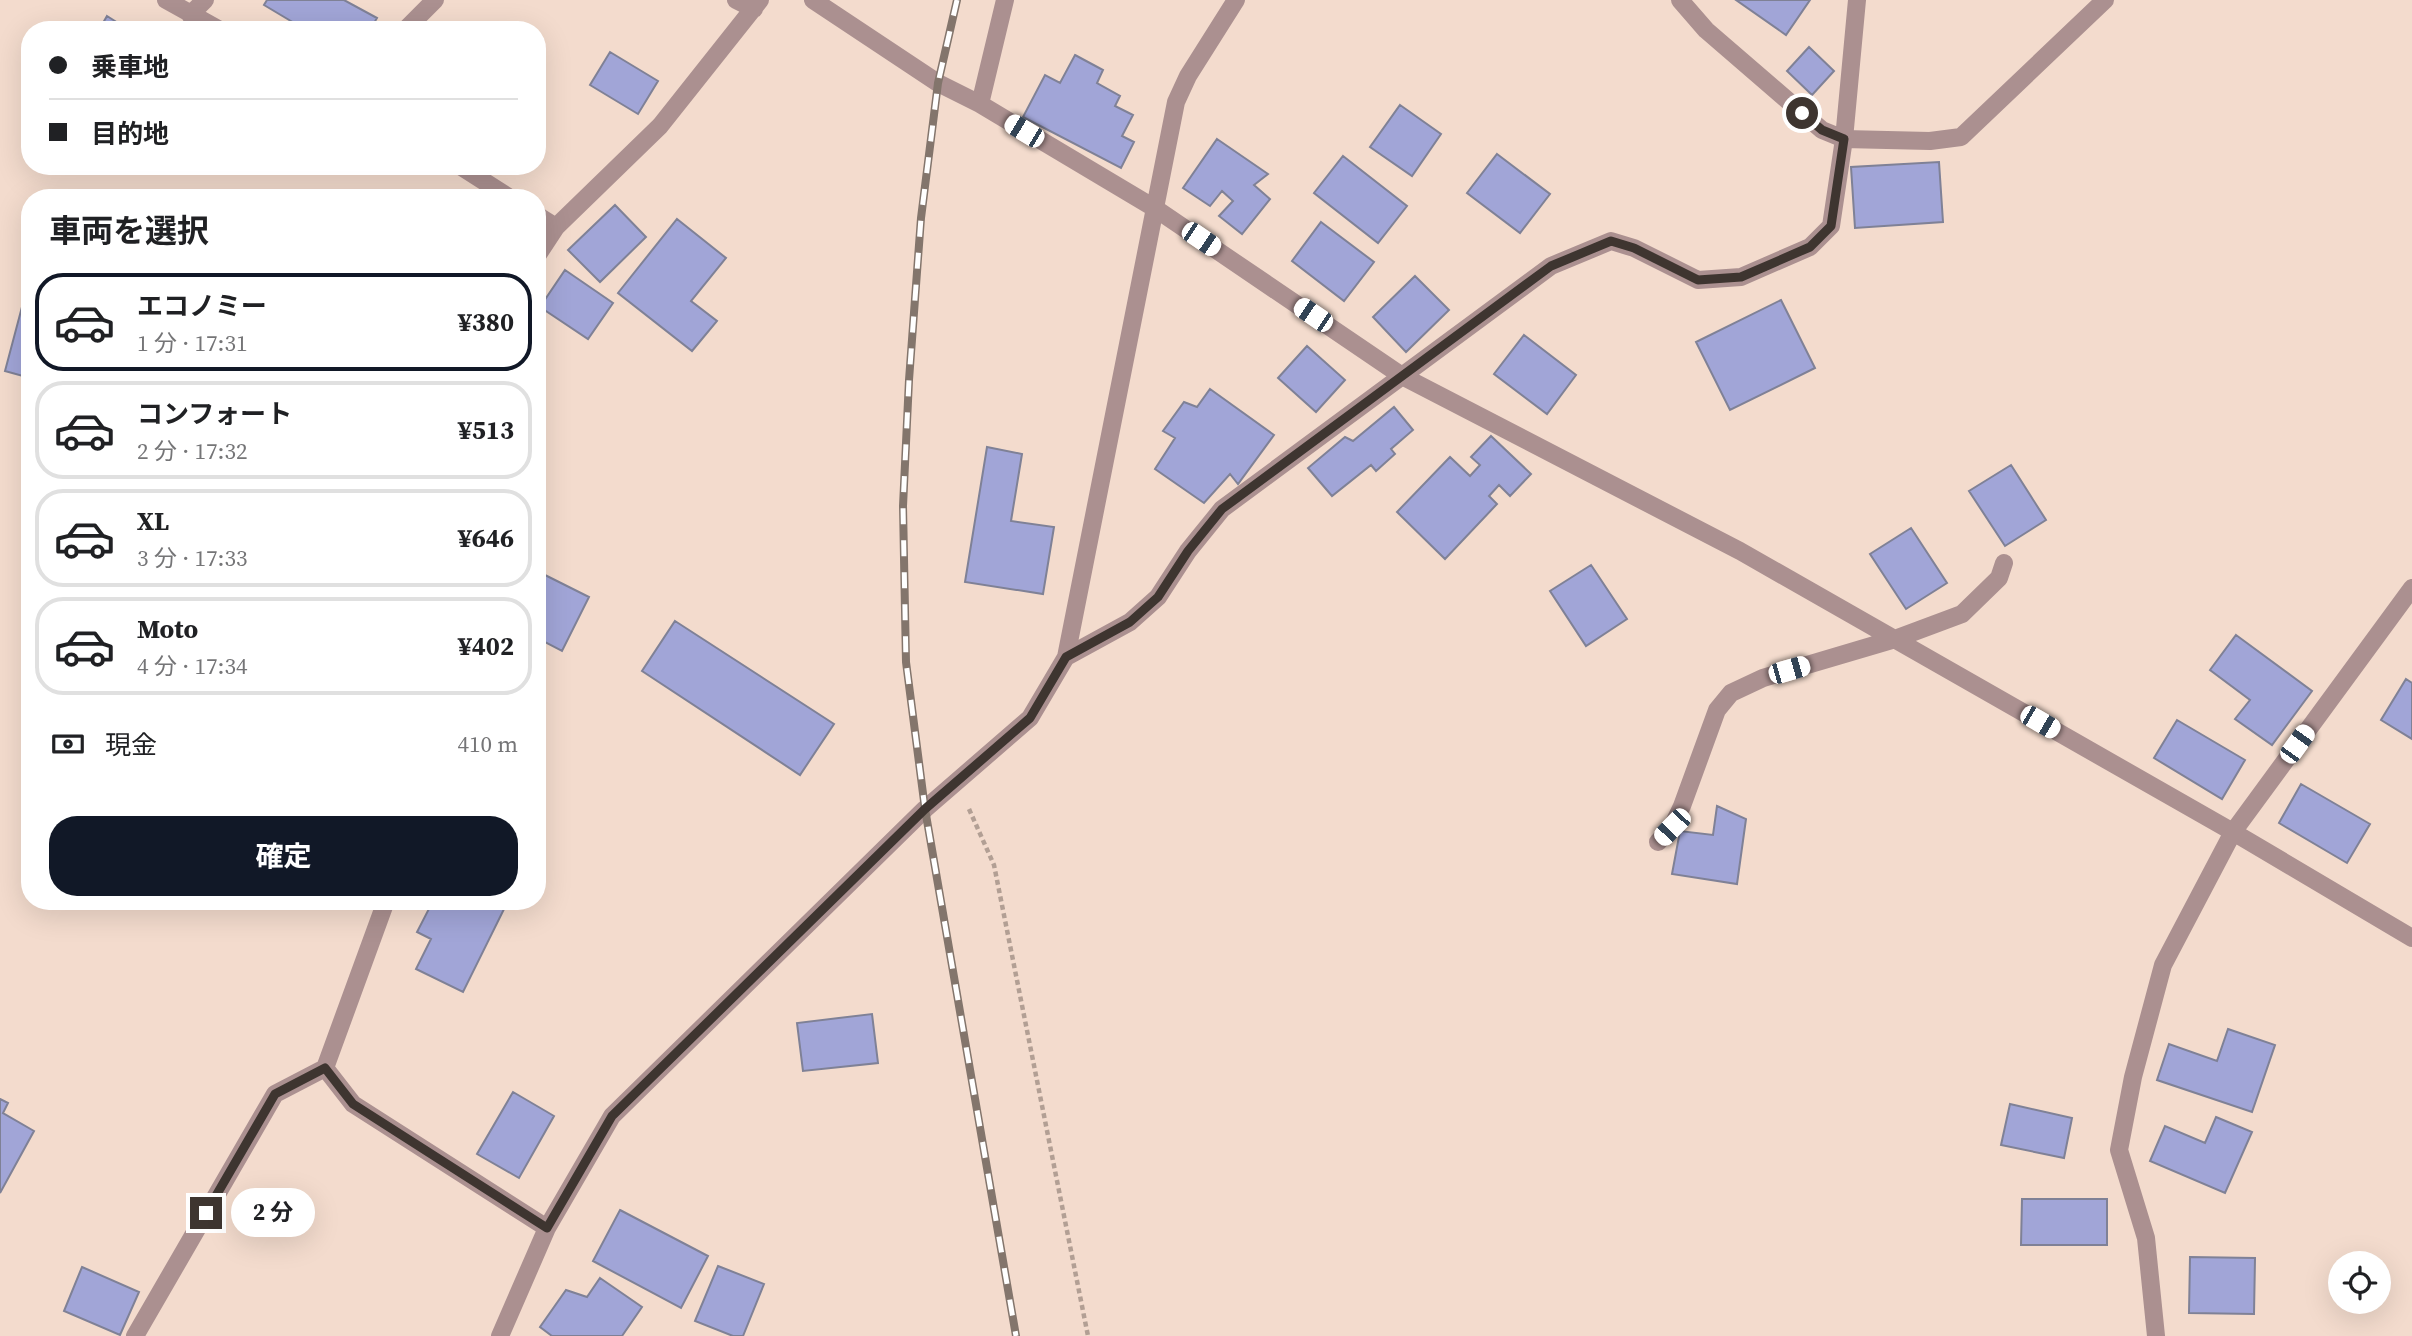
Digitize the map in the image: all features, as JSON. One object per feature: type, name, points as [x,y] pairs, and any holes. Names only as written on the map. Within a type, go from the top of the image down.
[{"type":"street","points":[[166,0],[202,21]]},
{"type":"street","points":[[190,15],[205,0]]},
{"type":"street","points":[[414,21],[435,0]]},
{"type":"street","points":[[546,242],[556,227],[660,126],[757,4],[736,0]]},
{"type":"street","points":[[813,0],[938,83],[980,104],[1156,209],[1402,376],[1740,551],[2233,832],[2412,938]]},
{"type":"street","points":[[980,104],[1005,0]]},
{"type":"street","points":[[500,1336],[547,1228],[612,1116],[925,809],[1030,718],[1066,657],[1176,102],[1188,76],[1236,0]]},
{"type":"street","points":[[1680,0],[1706,30],[1822,130],[1844,139],[1930,141],[1961,137],[2105,0]]},
{"type":"street","points":[[1066,657],[1130,622],[1158,597],[1188,551],[1222,509],[1551,266],[1611,241],[1634,248],[1698,280],[1741,277],[1810,247],[1831,226],[1844,139],[1857,0]]},
{"type":"street","points":[[474,175],[496,189]]},
{"type":"street","points":[[546,221],[556,227]]},
{"type":"street","points":[[1658,842],[1672,827],[1717,710],[1731,694],[1763,678],[1895,639],[1962,614],[1999,578],[2004,564]]},
{"type":"street","points":[[2156,1336],[2146,1238],[2119,1150],[2133,1077],[2163,965],[2233,832],[2412,588]]},
{"type":"street","points":[[135,1336],[275,1094],[325,1068],[383,910]]},
{"type":"street","points":[[325,1068],[353,1104],[547,1228]]},
{"type":"path","points":[[957,781],[994,865],[1088,1336]]},
{"type":"building","points":[[267,0],[344,0],[377,18],[375,21],[291,21],[264,5]]},
{"type":"building","points":[[1736,0],[1810,0],[1786,35]]},
{"type":"building","points":[[1809,47],[1834,71],[1812,95],[1787,71]]},
{"type":"building","points":[[610,52],[658,81],[638,114],[590,85]]},
{"type":"building","points":[[1075,55],[1103,70],[1097,83],[1120,96],[1115,106],[1133,115],[1122,136],[1134,142],[1121,168],[1023,117],[1045,75],[1060,83]]},
{"type":"building","points":[[1400,105],[1441,134],[1412,176],[1370,147]]},
{"type":"building","points":[[1217,139],[1268,174],[1254,185],[1270,199],[1242,234],[1219,216],[1233,201],[1222,191],[1210,206],[1183,188]]},
{"type":"building","points":[[1497,154],[1550,194],[1520,233],[1467,193]]},
{"type":"building","points":[[1343,156],[1407,206],[1378,243],[1314,193]]},
{"type":"building","points":[[1939,162],[1943,222],[1855,228],[1851,167]]},
{"type":"building","points":[[615,205],[646,237],[600,282],[568,250]]},
{"type":"building","points":[[677,219],[726,258],[691,301],[717,321],[692,351],[618,293]]},
{"type":"building","points":[[1321,222],[1374,262],[1344,301],[1292,261]]},
{"type":"building","points":[[565,270],[613,303],[588,339],[546,311],[546,298]]},
{"type":"building","points":[[1415,276],[1449,310],[1406,352],[1373,317]]},
{"type":"building","points":[[1781,300],[1815,368],[1730,410],[1696,342]]},
{"type":"building","points":[[21,311],[21,375],[5,371]]},
{"type":"building","points":[[1524,335],[1576,375],[1547,414],[1494,374]]},
{"type":"building","points":[[1307,346],[1345,380],[1316,412],[1278,378]]},
{"type":"building","points":[[1210,389],[1274,435],[1238,484],[1230,474],[1204,503],[1155,469],[1175,438],[1163,431],[1184,402],[1197,407]]},
{"type":"building","points":[[1394,407],[1413,430],[1391,449],[1395,454],[1376,471],[1371,465],[1332,496],[1308,468],[1345,437],[1353,441]]},
{"type":"building","points":[[1491,436],[1531,474],[1510,496],[1499,485],[1489,496],[1497,504],[1445,559],[1397,512],[1450,457],[1470,476],[1480,465],[1471,457]]},
{"type":"building","points":[[987,447],[1022,454],[1011,521],[1054,527],[1043,594],[965,582]]},
{"type":"building","points":[[2011,465],[2046,520],[2005,546],[1969,491]]},
{"type":"building","points":[[1911,528],[1947,583],[1906,609],[1870,554]]},
{"type":"building","points":[[1591,565],[1627,619],[1586,646],[1550,591]]},
{"type":"building","points":[[546,576],[589,597],[562,651],[546,643]]},
{"type":"building","points":[[675,621],[834,724],[800,775],[642,671]]},
{"type":"building","points":[[2236,635],[2312,691],[2272,745],[2235,719],[2250,700],[2210,670]]},
{"type":"building","points":[[2406,679],[2412,683],[2412,739],[2381,720]]},
{"type":"building","points":[[2177,720],[2245,760],[2222,799],[2154,758]]},
{"type":"building","points":[[2301,784],[2370,824],[2347,863],[2279,823]]},
{"type":"building","points":[[1717,806],[1746,819],[1737,884],[1672,874],[1680,831],[1713,835]]},
{"type":"building","points":[[428,910],[504,910],[463,992],[416,969],[431,939],[417,932]]},
{"type":"building","points":[[872,1014],[878,1063],[803,1071],[797,1023]]},
{"type":"building","points":[[2228,1029],[2275,1045],[2252,1112],[2157,1080],[2169,1044],[2217,1061]]},
{"type":"building","points":[[513,1092],[554,1116],[519,1178],[477,1154]]},
{"type":"building","points":[[0,1099],[8,1103],[3,1113],[34,1131],[0,1193]]},
{"type":"building","points":[[2010,1104],[2072,1118],[2064,1158],[2001,1145]]},
{"type":"building","points":[[2216,1117],[2252,1132],[2225,1193],[2150,1161],[2165,1126],[2205,1143]]},
{"type":"building","points":[[2022,1199],[2107,1199],[2107,1245],[2021,1245]]},
{"type":"building","points":[[620,1210],[708,1256],[681,1308],[593,1261]]},
{"type":"building","points":[[2190,1257],[2255,1258],[2254,1314],[2189,1313]]},
{"type":"building","points":[[718,1266],[764,1284],[743,1336],[733,1336],[695,1321]]},
{"type":"building","points":[[82,1267],[139,1292],[120,1335],[64,1311]]},
{"type":"building","points":[[600,1278],[642,1307],[622,1336],[552,1336],[540,1327],[566,1290],[587,1297]]},
{"type":"railway","points":[[957,0],[938,83],[921,218],[903,506],[906,662],[925,809],[1016,1336]]},
{"type":"route","points":[[206,1213],[275,1094],[325,1068],[353,1104],[547,1228],[612,1116],[925,809],[1030,718],[1066,657],[1130,622],[1158,597],[1188,551],[1222,509],[1551,266],[1611,241],[1634,248],[1698,280],[1741,277],[1810,247],[1831,226],[1844,139],[1822,130],[1802,113]]}]
